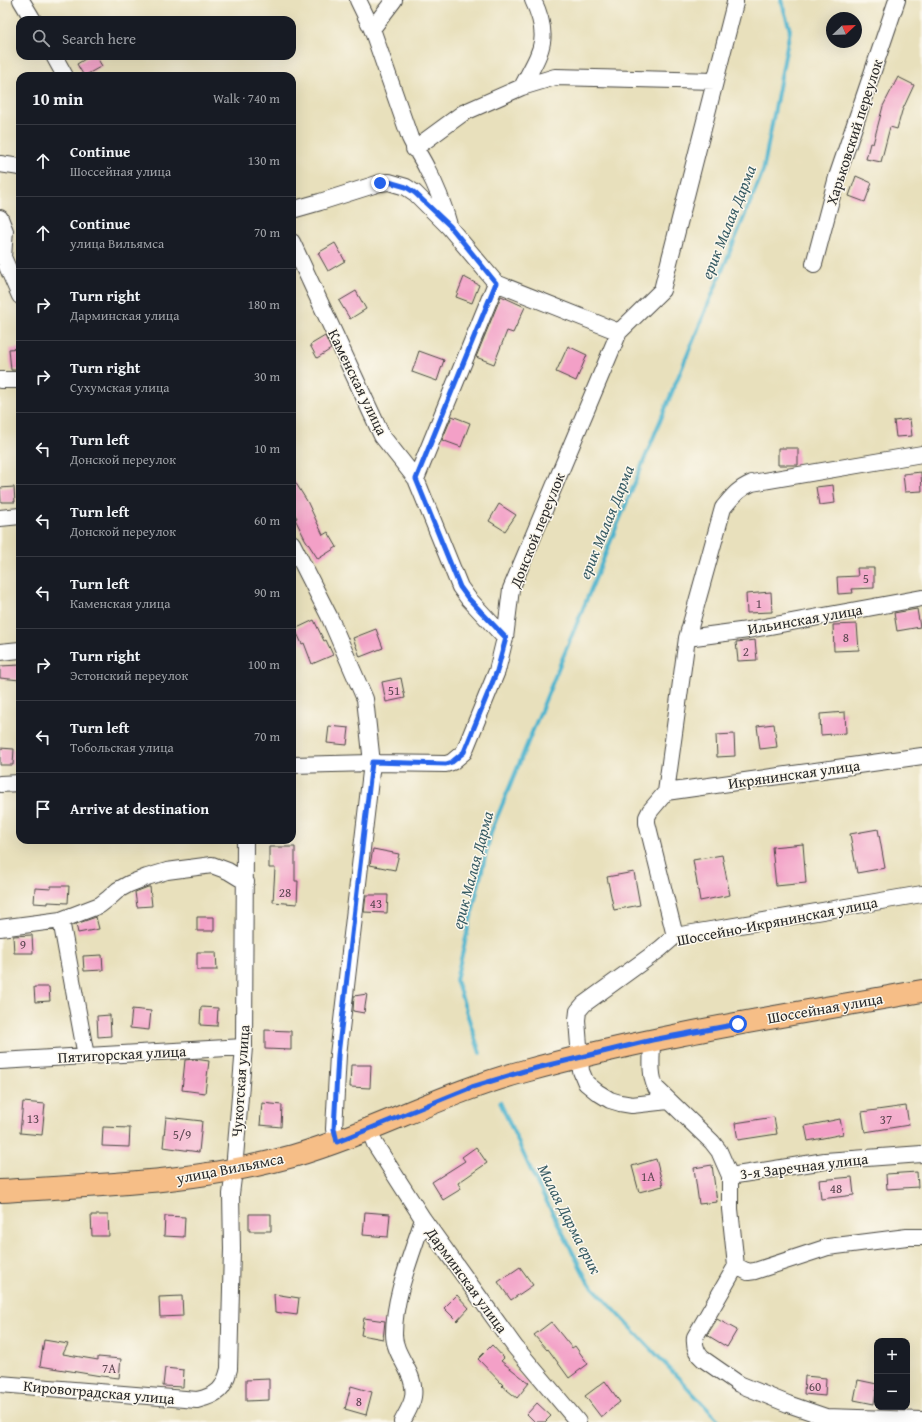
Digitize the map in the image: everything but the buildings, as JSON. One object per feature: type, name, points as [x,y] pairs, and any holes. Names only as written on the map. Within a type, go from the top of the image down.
[{"type":"main road","name":"Шоссейная улица","points":[[472,1087],[524,1071],[652,1040],[922,991]]},
{"type":"main road","name":"улица Вильямса","points":[[0,1191],[142,1182],[205,1175],[234,1170],[291,1156],[337,1142],[472,1087]]},
{"type":"street","points":[[21,0],[31,16]]},
{"type":"street","points":[[358,0],[372,28],[414,149],[427,168],[443,203],[450,226]]},
{"type":"street","points":[[372,28],[394,0]]},
{"type":"street","points":[[522,87],[542,47],[544,34],[541,18],[533,0]]},
{"type":"street","points":[[296,209],[389,182],[406,187],[415,193],[450,226],[496,283],[619,332],[662,290],[735,0]]},
{"type":"street","name":"Харьковский переулок","points":[[814,264],[837,177],[897,0]]},
{"type":"street","points":[[56,60],[64,72]]},
{"type":"street","points":[[414,149],[463,113],[522,87],[555,76],[715,81]]},
{"type":"street","points":[[0,164],[16,166]]},
{"type":"street","points":[[0,218],[4,231],[1,257],[16,288]]},
{"type":"street","name":"Каменская улица","points":[[296,251],[382,436],[416,479],[460,587],[468,598],[506,638]]},
{"type":"street","points":[[416,479],[496,283]]},
{"type":"street","name":"Донской переулок","points":[[372,762],[446,764],[452,762],[464,752],[497,671],[506,638],[511,589],[619,332]]},
{"type":"street","points":[[0,380],[16,380]]},
{"type":"street","points":[[675,936],[647,823],[647,817],[650,811],[666,792],[687,638],[724,508],[733,495],[742,487],[762,481],[922,454]]},
{"type":"street","points":[[0,518],[16,516]]},
{"type":"street","points":[[296,551],[329,616],[365,699],[372,762],[338,1055],[334,1129],[337,1142]]},
{"type":"street","name":"Ильинская улица","points":[[687,638],[748,630],[922,598]]},
{"type":"street","points":[[0,652],[16,650]]},
{"type":"street","name":"Икрянинская улица","points":[[666,792],[922,756]]},
{"type":"street","points":[[296,765],[372,762]]},
{"type":"street","points":[[0,784],[16,783]]},
{"type":"street","name":"Чукотская улица","points":[[197,1400],[208,1398],[217,1393],[225,1383],[230,1369],[232,1249],[230,1194],[234,1170],[244,1047],[245,844]]},
{"type":"street","points":[[0,928],[61,920],[100,905],[128,884],[167,871],[212,865],[228,871],[246,882]]},
{"type":"street","name":"Шоссейно-Икрянинская улица","points":[[668,1101],[632,1105],[610,1100],[586,1083],[581,1070],[579,1057],[577,1020],[578,1011],[584,1004],[660,949],[675,936],[922,894]]},
{"type":"street","points":[[61,920],[86,1056]]},
{"type":"street","name":"3-я Заречная улица","points":[[652,1040],[653,1082],[656,1088],[712,1142],[719,1151],[730,1176],[825,1161],[922,1154]]},
{"type":"street","name":"Пятигорская улица","points":[[0,1060],[244,1047]]},
{"type":"street","name":"Дарминская улица","points":[[370,1129],[376,1144],[423,1219],[515,1347],[578,1422]]},
{"type":"street","points":[[730,1176],[730,1209],[736,1266],[695,1337],[695,1349],[698,1355],[739,1384],[788,1404],[831,1419],[922,1420]]},
{"type":"street","points":[[402,1422],[413,1398],[414,1390],[412,1380],[397,1349],[394,1336],[394,1322],[397,1301],[423,1219]]},
{"type":"street","points":[[736,1266],[748,1272],[755,1271],[828,1247],[907,1237],[922,1237]]},
{"type":"street","name":"Кировоградская улица","points":[[0,1384],[197,1400]]},
{"type":"waterway","name":"ерик Малая Дарма","points":[[480,1053],[456,980],[491,832],[763,171],[790,30],[781,0]]},
{"type":"waterway","name":"Малая Дарма ерик","points":[[500,1102],[533,1175],[588,1282],[720,1422]]},
{"type":"route","points":[[380,183],[389,182],[406,187],[415,193],[450,226],[496,283],[416,479],[453,574],[460,587],[468,598],[506,638],[497,671],[464,752],[459,758],[446,764],[372,762],[338,1055],[334,1113],[334,1129],[337,1142],[472,1087],[524,1071],[652,1040],[738,1024]]}]
